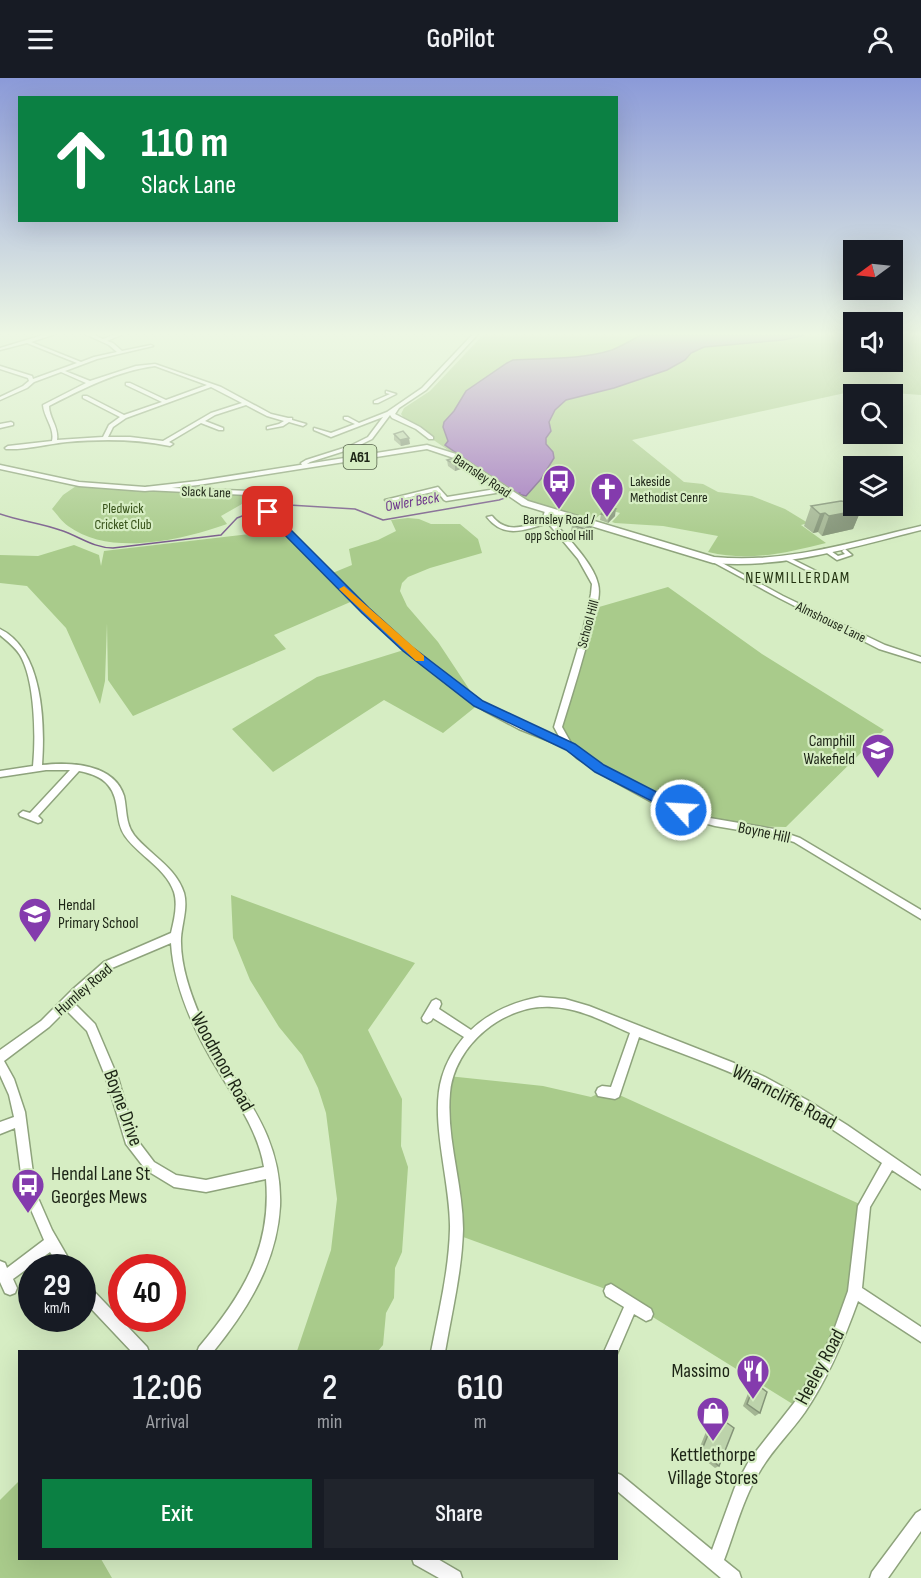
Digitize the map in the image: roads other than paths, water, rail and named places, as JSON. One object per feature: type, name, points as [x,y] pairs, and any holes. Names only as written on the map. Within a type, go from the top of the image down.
[{"type":"main road","name":"Barnsley Road","points":[[0,467],[79,484],[145,489],[431,447],[456,458],[508,494],[548,511],[713,560],[751,564],[788,559],[921,528]]},
{"type":"street","points":[[48,404],[45,411],[54,427],[57,438],[54,442]]},
{"type":"street","points":[[97,404],[124,417]]},
{"type":"street","points":[[105,438],[111,426],[124,417],[161,404]]},
{"type":"street","points":[[8,448],[105,438],[136,439],[167,444],[219,411],[243,404]]},
{"type":"street","points":[[248,404],[264,412],[303,424]]},
{"type":"street","points":[[316,429],[331,435],[389,413],[402,404]]},
{"type":"street","points":[[397,408],[392,414],[394,417],[418,428],[431,438]]},
{"type":"street","points":[[305,466],[304,463],[308,460],[365,441],[374,434],[389,413]]},
{"type":"street","points":[[346,418],[360,425]]},
{"type":"street","points":[[269,428],[281,425],[290,419]]},
{"type":"street","points":[[201,422],[220,427]]},
{"type":"street","points":[[0,426],[11,424]]},
{"type":"street","name":"Slack Lane","points":[[145,489],[250,494],[407,649],[479,704],[570,747]]},
{"type":"street","points":[[388,500],[438,489],[446,499],[508,494]]},
{"type":"street","points":[[490,517],[500,527],[514,530],[549,521],[546,517],[548,511]]},
{"type":"street","name":"School Hill","points":[[549,521],[594,580],[596,592],[558,727]]},
{"type":"street","points":[[826,550],[837,558],[849,555],[845,551]]},
{"type":"street","points":[[788,559],[818,573]]},
{"type":"street","name":"Almshouse Lane","points":[[713,560],[781,597],[873,642],[921,660]]},
{"type":"street","points":[[0,630],[20,650],[28,666],[40,734],[37,768]]},
{"type":"street","points":[[537,733],[550,733],[558,727],[570,747]]},
{"type":"street","name":"Boyne Hill","points":[[570,747],[599,768],[644,793],[700,819],[783,834],[797,840],[921,915]]},
{"type":"street","name":"Woodmoor Road","points":[[0,774],[65,765],[97,774],[109,782],[117,790],[123,825],[128,834],[167,872],[180,895],[180,917],[176,936],[177,955],[190,1002],[214,1055],[264,1140],[275,1202],[271,1238],[262,1266],[246,1296],[206,1350]]},
{"type":"street","points":[[31,817],[77,768]]},
{"type":"street","name":"Humley Road","points":[[0,1057],[45,1024],[108,965],[176,936]]},
{"type":"street","name":"Wharncliffe Road","points":[[438,1350],[453,1262],[456,1213],[443,1098],[448,1076],[459,1052],[471,1036],[502,1014],[541,1002],[564,1004],[592,1011],[760,1081],[814,1110],[921,1183]]},
{"type":"street","name":"Boyne Drive","points":[[67,1003],[91,1028],[112,1078],[130,1140],[150,1166],[174,1180],[206,1186],[271,1172]]},
{"type":"street","points":[[431,1011],[471,1036]]},
{"type":"street","points":[[602,1092],[615,1093],[636,1030]]},
{"type":"street","points":[[0,1064],[7,1074],[20,1120],[32,1197],[51,1243],[58,1254]]},
{"type":"street","points":[[0,1128],[20,1120]]},
{"type":"street","name":"Heeley Road","points":[[716,1561],[743,1487],[755,1464],[799,1408],[821,1373],[840,1333],[855,1291],[864,1206],[890,1161]]},
{"type":"street","points":[[5,1278],[51,1243]]},
{"type":"street","points":[[611,1291],[646,1314]]},
{"type":"street","points":[[855,1291],[921,1335]]},
{"type":"street","points":[[96,1304],[139,1350]]},
{"type":"street","points":[[611,1350],[631,1306]]},
{"type":"street","points":[[618,1482],[716,1561],[733,1578]]},
{"type":"street","points":[[878,1578],[921,1518]]},
{"type":"street","points":[[423,1560],[454,1578]]},
{"type":"waterway","name":"Owler Beck","points":[[0,514],[60,530],[92,544],[113,548],[221,535],[237,518],[260,509],[289,505],[355,509],[383,520],[499,500],[520,493]]},
{"type":"place","name":"Barnsley Road / opp School Hill","points":[[559,510]]},
{"type":"place","name":"Lakeside Methodist Cenre","points":[[607,518]]},
{"type":"place","name":"Camphill Wakefield","points":[[878,779]]},
{"type":"place","name":"Hendal Primary School","points":[[35,943]]},
{"type":"place","name":"Hendal Lane St Georges Mews","points":[[28,1214]]},
{"type":"place","name":"Massimo","points":[[753,1400]]},
{"type":"place","name":"Kettlethorpe Village Stores","points":[[713,1442]]},
{"type":"district","name":"NEWMILLERDAM","points":[[798,578]]},
{"type":"park label","name":"Pledwick Cricket Club","points":[[123,516]]}]
